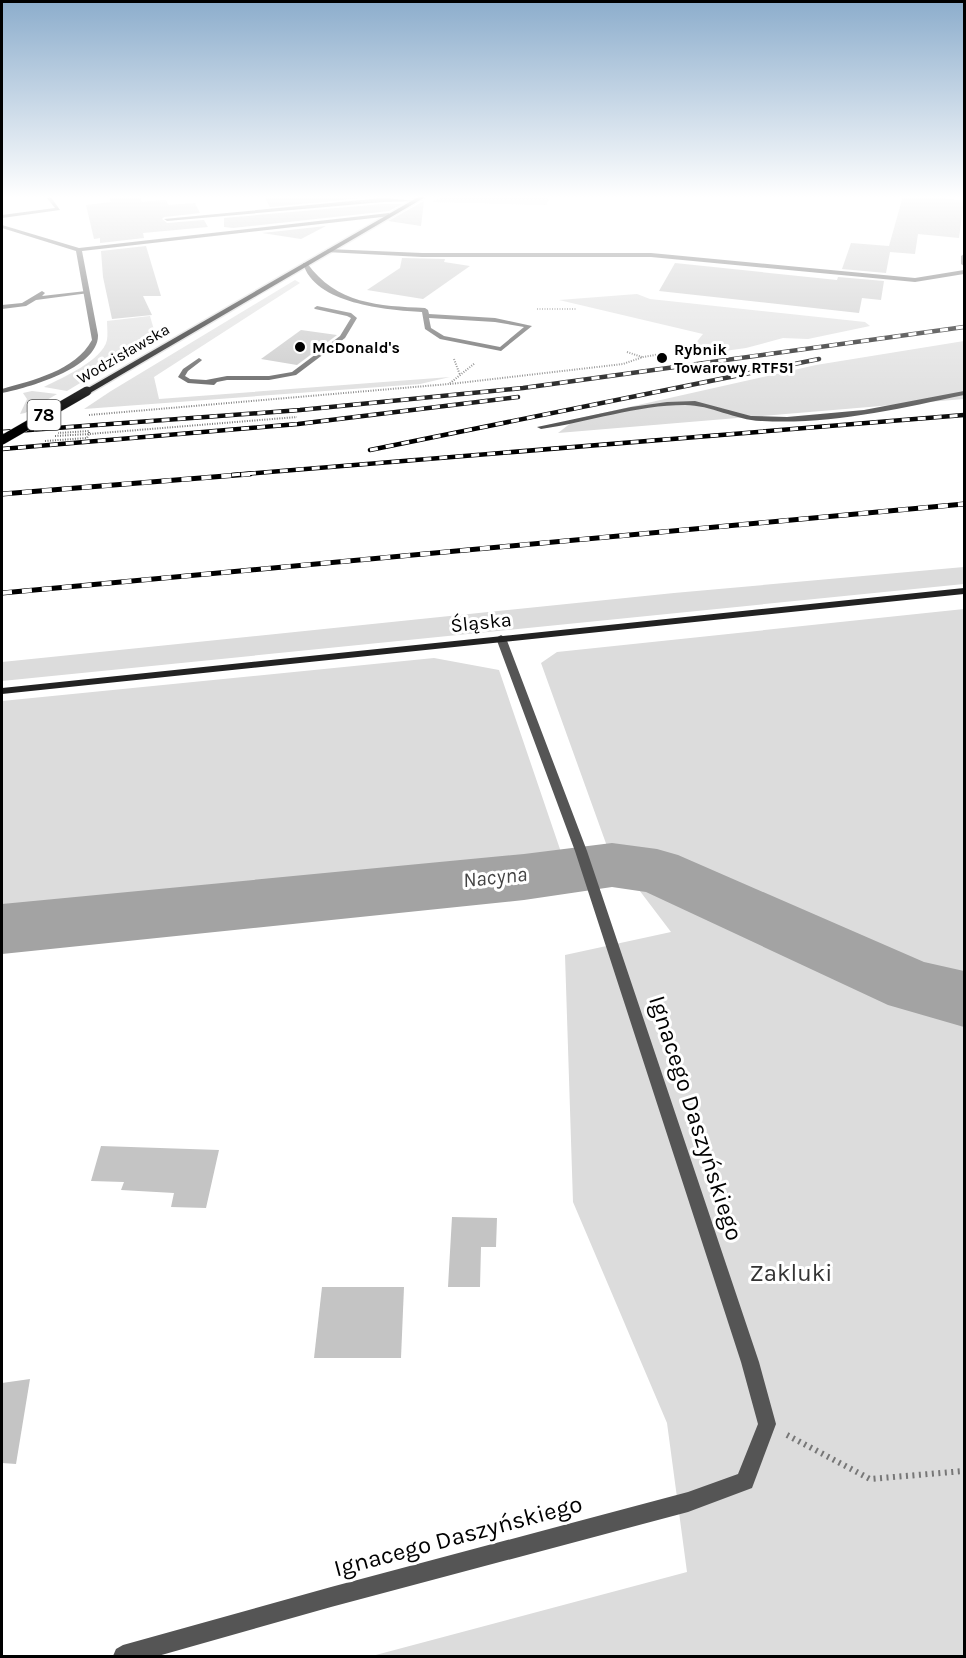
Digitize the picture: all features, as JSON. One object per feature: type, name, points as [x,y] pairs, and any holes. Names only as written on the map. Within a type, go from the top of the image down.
[{"type":"main road","name":"Wodzisławska","points":[[2,440],[289,273]]},
{"type":"street","points":[[2,391],[56,374],[86,357],[96,339],[83,273]]},
{"type":"street","points":[[310,273],[321,285],[343,297],[382,306],[425,310],[428,330],[442,338],[501,349],[529,326],[495,320],[427,316]]},
{"type":"street","points":[[845,273],[915,280],[956,273]]},
{"type":"street","points":[[2,307],[24,305],[42,292]]},
{"type":"street","points":[[36,298],[86,293]]},
{"type":"street","points":[[199,360],[185,370],[181,377],[188,381],[253,383],[269,378],[289,376],[298,372],[342,337],[354,318],[349,314],[317,308]]},
{"type":"street","points":[[542,427],[576,423],[647,406],[702,404],[750,418],[771,419],[846,415],[884,410],[964,393]]},
{"type":"street","name":"Śląska","points":[[2,690],[964,591]]},
{"type":"street","name":"Ignacego Daszyńskiego","points":[[123,1656],[332,1597],[688,1502],[745,1482],[768,1424],[750,1362],[581,851],[501,639]]},
{"type":"path","points":[[627,352],[643,357]]},
{"type":"path","points":[[79,416],[298,400],[482,382],[623,364],[643,357],[667,353]]},
{"type":"path","points":[[449,384],[476,363]]},
{"type":"path","points":[[40,441],[87,438],[89,434],[297,417]]},
{"type":"path","points":[[56,436],[82,435]]},
{"type":"path","points":[[768,1424],[870,1479],[964,1471]]},
{"type":"green space","points":[[295,280],[300,283],[154,377],[159,399],[450,377],[420,384],[84,409],[111,391]]},
{"type":"green space","points":[[637,294],[650,299],[865,322],[870,326],[808,339],[783,338],[746,348],[710,353],[690,350],[703,334],[559,300]]},
{"type":"green space","points":[[150,316],[156,337],[67,391],[44,387],[81,368],[98,355],[107,340],[107,321]]},
{"type":"green space","points":[[964,341],[964,399],[558,433],[576,419],[816,365]]},
{"type":"green space","points":[[32,391],[57,394],[20,414],[27,399],[23,393]]},
{"type":"green space","points":[[964,567],[964,584],[2,681],[2,662],[674,593]]},
{"type":"green space","name":"Zakluki","points":[[964,609],[964,1656],[372,1656],[687,1572],[667,1423],[573,1202],[565,955],[671,932],[608,849],[541,663],[557,652]]},
{"type":"green space","points":[[434,658],[499,670],[563,858],[358,884],[370,899],[2,937],[2,701]]},
{"type":"building","points":[[103,273],[154,273],[161,296],[143,296],[152,315],[112,319]]},
{"type":"building","points":[[392,273],[459,273],[423,299],[367,290]]},
{"type":"building","points":[[669,273],[774,273],[837,280],[838,277],[884,281],[881,300],[862,298],[859,313],[659,291]]},
{"type":"building","name":"McDonald's","points":[[301,330],[337,335],[297,365],[261,359]]},
{"type":"building","points":[[101,1146],[219,1150],[206,1208],[171,1207],[174,1193],[121,1190],[124,1182],[91,1181]]},
{"type":"building","points":[[452,1217],[497,1218],[496,1247],[481,1247],[480,1287],[448,1287]]},
{"type":"building","points":[[322,1287],[404,1287],[401,1358],[314,1358]]},
{"type":"building","points":[[30,1379],[16,1464],[2,1463],[2,1383]]},
{"type":"waterway","name":"Nacyna","points":[[2,929],[524,877],[612,865],[657,871],[912,986],[964,999]]},
{"type":"railway","points":[[2,432],[300,410],[523,388],[964,327]]},
{"type":"railway","points":[[370,450],[819,359]]},
{"type":"railway","points":[[2,449],[298,424],[518,397]]},
{"type":"railway","points":[[232,475],[964,415]]},
{"type":"railway","points":[[2,494],[250,474]]},
{"type":"railway","points":[[2,593],[964,504]]},
{"type":"place","name":"McDonald's","points":[[300,347]]},
{"type":"place","name":"Rybnik Towarowy RTF51","points":[[662,358]]}]
